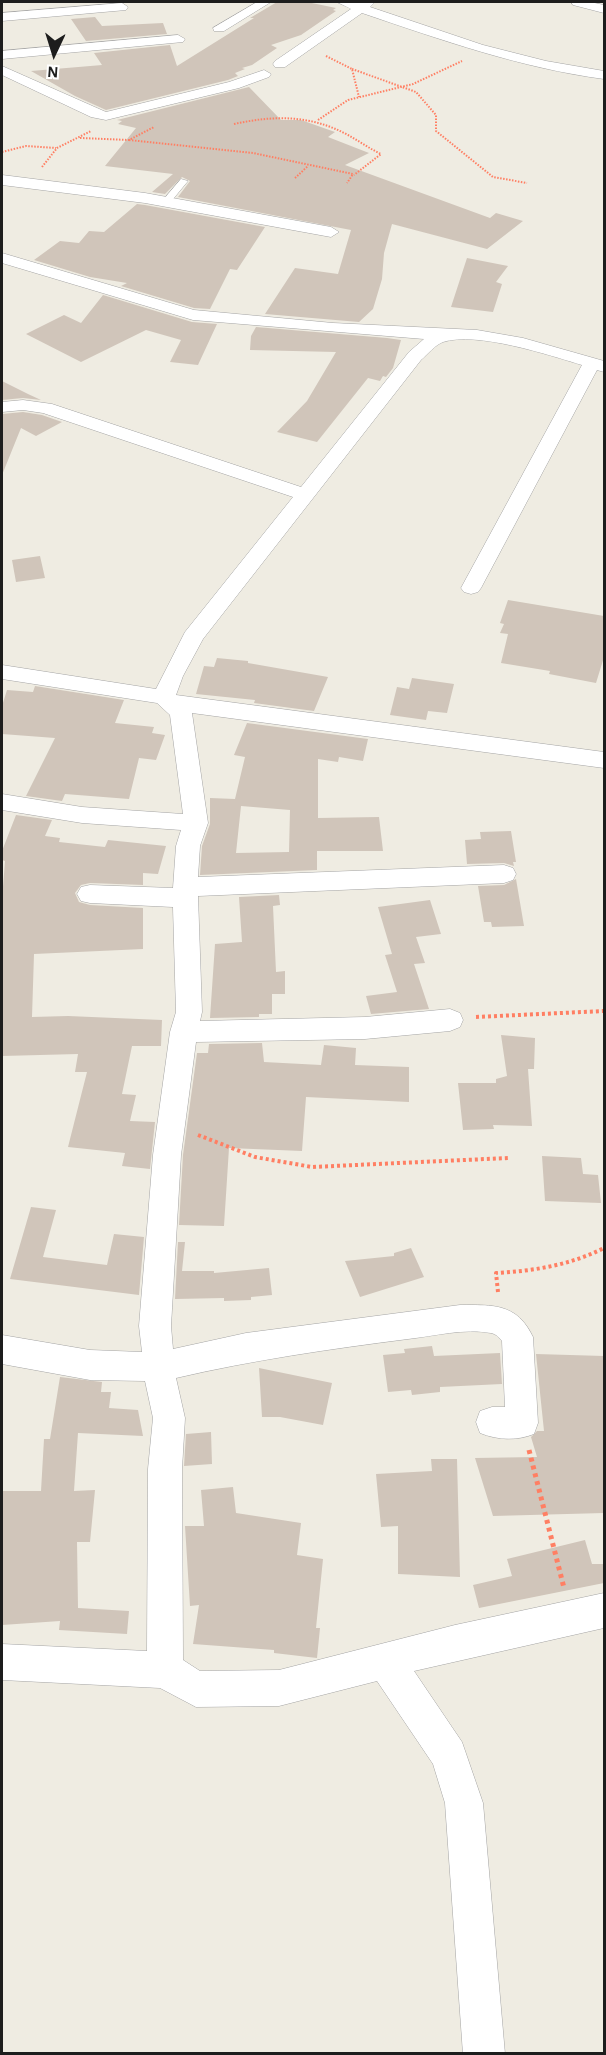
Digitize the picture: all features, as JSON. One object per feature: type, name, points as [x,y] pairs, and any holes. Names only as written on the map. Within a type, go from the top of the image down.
[{"type":"street","points":[[219,28],[265,2]]},
{"type":"street","points":[[343,2],[365,5],[485,50],[604,75]]},
{"type":"street","points":[[577,2],[604,9]]},
{"type":"street","points":[[280,64],[365,5]]},
{"type":"street","points":[[2,17],[122,7]]},
{"type":"street","points":[[2,55],[178,39]]},
{"type":"street","points":[[2,70],[96,114],[112,116],[124,111],[234,86],[264,74]]},
{"type":"street","points":[[2,180],[166,202],[331,232]]},
{"type":"street","points":[[2,258],[193,315],[333,328],[463,335],[540,347],[598,365],[471,588]]},
{"type":"street","points":[[167,700],[172,676],[193,637],[415,356],[438,337],[449,335]]},
{"type":"street","points":[[2,407],[22,405],[46,408],[304,494]]},
{"type":"street","points":[[2,672],[167,700],[604,760]]},
{"type":"street","points":[[165,1670],[165,1469],[169,1418],[159,1367],[155,1326],[167,1155],[184,1032],[189,1012],[185,893],[188,846],[196,824],[185,729],[181,713],[167,700]]},
{"type":"street","points":[[2,802],[82,815],[196,824]]},
{"type":"street","points":[[90,894],[185,893],[504,874]]},
{"type":"street","points":[[184,1032],[365,1028],[450,1020]]},
{"type":"street","points":[[2,1349],[90,1365],[159,1367],[246,1347],[320,1336],[460,1319],[492,1319],[509,1326],[517,1337],[507,1422]]},
{"type":"street","points":[[2,1662],[165,1670],[196,1689],[279,1688],[588,1614]]},
{"type":"street","points":[[385,1661],[448,1755],[464,1803],[484,2054]]},
{"type":"lane","points":[[166,202],[184,181]]},
{"type":"path","points":[[315,39],[327,58],[416,92],[435,115],[436,131],[493,177],[527,183]]},
{"type":"path","points":[[317,120],[348,100],[404,87],[485,50]]},
{"type":"path","points":[[352,69],[359,97]]},
{"type":"path","points":[[29,184],[57,148],[108,123],[112,116]]},
{"type":"path","points":[[234,124],[281,116],[317,120],[381,154],[352,176],[347,183]]},
{"type":"path","points":[[129,140],[154,127]]},
{"type":"path","points":[[76,139],[94,137],[253,153],[352,176]]},
{"type":"path","points":[[2,152],[26,146],[57,148]]},
{"type":"path","points":[[295,178],[309,165]]},
{"type":"path","points":[[450,1020],[497,1014],[604,1011]]},
{"type":"path","points":[[171,1126],[255,1157],[312,1167],[508,1158]]},
{"type":"path","points":[[501,1322],[496,1273],[554,1268],[590,1256],[604,1248]]},
{"type":"path","points":[[507,1422],[588,1614]]},
{"type":"building","points":[[277,2],[307,2],[336,8],[333,10],[336,11],[301,35],[271,45],[277,48],[252,65],[242,68],[245,69],[235,73],[238,76],[228,80],[106,110],[75,96],[31,71],[102,65],[94,53],[170,45],[177,66]]},
{"type":"building","points":[[95,17],[102,26],[163,23],[167,34],[86,41],[71,19]]},
{"type":"building","points":[[249,87],[281,120],[301,120],[335,132],[328,137],[369,153],[345,165],[490,218],[496,213],[523,221],[487,249],[392,224],[384,253],[382,279],[373,309],[359,322],[265,314],[295,268],[338,274],[351,230],[178,197],[190,181],[182,177],[165,194],[152,192],[173,174],[105,166],[136,128],[118,124],[122,121],[117,120]]},
{"type":"building","points":[[137,204],[265,227],[237,270],[230,269],[210,309],[194,308],[121,286],[127,283],[90,277],[34,260],[60,241],[79,243],[89,231],[104,232]]},
{"type":"building","points":[[467,258],[508,266],[496,282],[502,284],[493,312],[451,307]]},
{"type":"building","points":[[103,295],[192,322],[217,324],[198,365],[170,362],[181,340],[146,330],[81,362],[26,334],[64,315],[81,323]]},
{"type":"building","points":[[256,327],[401,340],[393,368],[386,377],[383,376],[380,381],[368,378],[317,442],[277,432],[307,401],[336,352],[250,350],[251,336]]},
{"type":"building","points":[[2,381],[41,400],[23,398],[2,400]]},
{"type":"building","points":[[23,412],[42,415],[62,422],[36,436],[21,428],[2,475],[2,414]]},
{"type":"building","points":[[40,556],[45,578],[16,582],[12,560]]},
{"type":"building","points":[[508,600],[604,616],[604,657],[596,683],[549,674],[550,671],[501,663],[508,634],[500,633],[504,624],[500,623]]},
{"type":"building","points":[[217,658],[248,661],[248,663],[328,677],[314,711],[254,703],[255,700],[196,694],[204,666],[214,667]]},
{"type":"building","points":[[412,678],[454,684],[447,713],[428,711],[426,720],[390,715],[397,687],[409,689]]},
{"type":"building","points":[[35,686],[124,700],[115,723],[154,727],[152,733],[165,735],[156,760],[139,758],[129,799],[65,794],[62,801],[26,796],[55,738],[2,734],[2,706],[7,690],[33,692]]},
{"type":"building","points":[[247,723],[368,739],[363,761],[339,757],[338,762],[318,759],[318,818],[379,817],[383,851],[317,851],[317,870],[200,875],[202,846],[210,824],[210,798],[235,799],[245,757],[234,755]],"holes":[[[241,806],[290,810],[289,852],[236,853]]]},
{"type":"building","points":[[16,815],[52,820],[45,836],[60,838],[59,842],[105,847],[108,840],[166,846],[158,874],[143,873],[143,885],[90,883],[81,885],[75,893],[79,902],[90,905],[143,908],[143,949],[34,954],[32,1017],[68,1016],[162,1020],[161,1046],[132,1046],[122,1094],[136,1095],[130,1121],[155,1122],[150,1169],[122,1166],[125,1153],[68,1147],[87,1072],[75,1072],[78,1054],[2,1056],[2,899],[5,861],[2,860],[2,851]]},
{"type":"building","points":[[511,831],[516,862],[513,862],[514,866],[504,863],[467,864],[465,840],[481,839],[480,832]]},
{"type":"building","points":[[516,879],[524,926],[492,927],[491,922],[484,922],[478,886],[504,885]]},
{"type":"building","points":[[279,895],[280,905],[273,906],[276,972],[285,971],[285,994],[272,994],[272,1014],[259,1014],[259,1017],[210,1018],[215,944],[242,942],[239,897]]},
{"type":"building","points":[[430,900],[441,934],[416,937],[425,963],[414,964],[429,1009],[371,1014],[366,996],[397,992],[385,955],[392,954],[378,907]]},
{"type":"building","points":[[501,1035],[535,1038],[534,1069],[528,1069],[532,1126],[493,1125],[494,1129],[463,1130],[458,1083],[496,1083],[496,1079],[507,1076]]},
{"type":"building","points":[[262,1043],[264,1062],[321,1065],[324,1045],[356,1048],[355,1065],[409,1067],[409,1102],[306,1097],[302,1151],[229,1148],[224,1226],[179,1225],[183,1155],[197,1053],[208,1053],[209,1044]]},
{"type":"building","points":[[542,1156],[581,1158],[583,1174],[598,1175],[601,1203],[545,1201]]},
{"type":"building","points":[[31,1207],[56,1210],[43,1257],[107,1265],[114,1234],[144,1237],[139,1295],[10,1279]]},
{"type":"building","points":[[178,1242],[185,1242],[182,1271],[214,1271],[214,1273],[269,1268],[272,1295],[251,1297],[251,1300],[175,1299]]},
{"type":"building","points":[[411,1248],[424,1277],[360,1297],[345,1261],[394,1256],[394,1253]]},
{"type":"building","points":[[432,1346],[434,1356],[500,1353],[502,1384],[440,1387],[440,1392],[412,1395],[411,1390],[388,1392],[383,1355],[405,1353],[404,1349]]},
{"type":"building","points":[[536,1354],[604,1356],[604,1513],[493,1516],[475,1458],[537,1457],[531,1437],[537,1431],[544,1431]]},
{"type":"building","points":[[259,1368],[332,1383],[323,1425],[280,1417],[262,1417]]},
{"type":"building","points":[[60,1377],[102,1382],[101,1392],[111,1392],[109,1408],[138,1410],[143,1436],[78,1433],[74,1491],[95,1490],[90,1542],[77,1542],[78,1608],[129,1611],[127,1634],[59,1630],[60,1621],[2,1625],[2,1491],[41,1491],[44,1439],[50,1439]]},
{"type":"building","points":[[211,1432],[212,1464],[184,1466],[186,1434]]},
{"type":"building","points":[[431,1459],[457,1459],[460,1577],[398,1574],[398,1526],[381,1527],[376,1474],[432,1471]]},
{"type":"building","points":[[233,1487],[236,1513],[301,1523],[297,1555],[323,1559],[316,1628],[320,1628],[317,1658],[274,1653],[274,1650],[193,1644],[199,1605],[190,1606],[185,1526],[204,1526],[201,1490]]},
{"type":"building","points":[[585,1540],[592,1564],[604,1564],[604,1583],[479,1608],[473,1585],[512,1576],[507,1559]]}]
